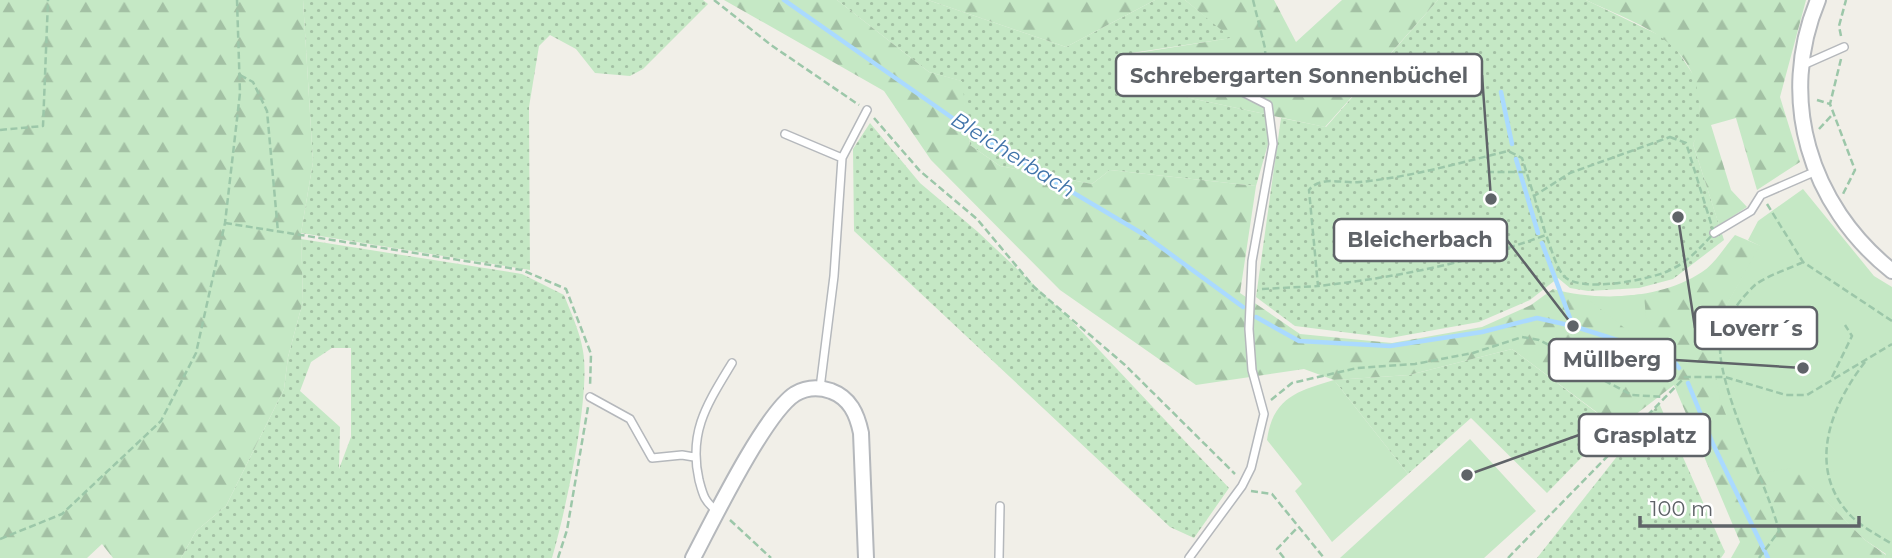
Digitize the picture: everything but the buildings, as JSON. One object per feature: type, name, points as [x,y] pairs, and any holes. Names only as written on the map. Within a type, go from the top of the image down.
[{"type":"street","points":[[1818,0],[1807,33],[1801,66],[1804,137],[1814,172],[1835,210],[1862,244],[1892,271]]},
{"type":"street","points":[[693,558],[717,512],[781,408],[794,394],[806,389],[820,388],[848,401],[862,433],[866,558]]},
{"type":"lane","points":[[1801,66],[1844,47]]},
{"type":"lane","points":[[1189,558],[1242,486],[1251,468],[1264,414],[1252,370],[1250,289],[1252,261],[1273,144],[1268,105],[1219,80]]},
{"type":"lane","points":[[820,388],[834,276],[842,158],[867,110]]},
{"type":"lane","points":[[785,134],[842,158]]},
{"type":"lane","points":[[1714,233],[1751,211],[1761,195],[1814,172]]},
{"type":"lane","points":[[717,512],[704,501],[694,457],[703,412],[732,363]]},
{"type":"lane","points":[[590,397],[630,419],[652,458],[682,454],[694,457]]},
{"type":"lane","points":[[999,558],[1000,506]]},
{"type":"path","points":[[0,130],[43,126],[48,0]]},
{"type":"path","points":[[0,539],[62,514],[161,421],[196,353],[225,223],[240,75],[237,0]]},
{"type":"path","points":[[714,0],[771,45],[867,110],[920,171],[977,219],[1034,287],[1125,365],[1232,471],[1242,486],[1247,490],[1272,494],[1324,558]]},
{"type":"path","points":[[1253,0],[1265,48],[1268,105]]},
{"type":"path","points":[[1835,210],[1855,170],[1830,104],[1844,47],[1839,26],[1846,0]]},
{"type":"path","points":[[240,75],[253,82],[267,111],[278,232]]},
{"type":"path","points":[[1318,286],[1309,190],[1314,185],[1322,181],[1355,183],[1402,178],[1508,150],[1522,158],[1546,235],[1563,275],[1573,283],[1588,285],[1668,271],[1694,255],[1714,233],[1686,143],[1670,137],[1570,173],[1534,195]]},
{"type":"path","points":[[1487,172],[1525,172]]},
{"type":"path","points":[[1761,195],[1803,262],[1892,321]]},
{"type":"path","points":[[225,223],[522,270],[566,289],[591,354],[590,397],[567,530],[558,558]]},
{"type":"path","points":[[1250,289],[1318,286],[1392,278],[1446,267],[1546,235]]},
{"type":"path","points":[[1760,558],[1779,531],[1773,506],[1725,377],[1720,340],[1731,313],[1756,284],[1803,262]]},
{"type":"path","points":[[1830,379],[1839,368],[1852,336],[1845,325]]},
{"type":"path","points":[[1264,414],[1273,396],[1292,383],[1357,368],[1415,364],[1473,353],[1522,337],[1547,344],[1582,369],[1632,395],[1664,397]]},
{"type":"path","points":[[1508,558],[1685,377],[1725,377],[1786,395],[1807,395],[1892,344]]},
{"type":"path","points":[[1867,360],[1849,383],[1837,407],[1828,436],[1825,466],[1835,491],[1851,516],[1892,544]]},
{"type":"path","points":[[717,512],[771,558]]},
{"type":"path","points":[[1284,558],[1277,549],[1298,527]]},
{"type":"green space","points":[[0,0],[303,0],[313,162],[301,233],[303,301],[288,357],[284,389],[226,506],[196,531],[181,558],[113,558],[102,544],[87,558],[0,558]]},
{"type":"green space","points":[[303,0],[703,0],[708,4],[643,69],[630,76],[595,73],[576,49],[550,35],[539,46],[529,107],[530,270],[301,233],[313,162]]},
{"type":"green space","points":[[724,0],[837,0],[929,72],[962,81],[970,145],[1000,166],[1092,184],[1110,170],[1256,186],[1240,293],[1300,334],[1392,343],[1482,327],[1531,305],[1553,289],[1590,296],[1630,296],[1668,288],[1707,269],[1735,235],[1761,246],[1709,335],[1793,467],[1865,540],[1886,555],[1884,558],[1731,558],[1740,542],[1674,385],[1618,428],[1512,349],[1409,375],[1334,380],[1304,369],[1196,385],[1060,290],[931,160],[884,91]]},
{"type":"green space","points":[[837,0],[928,0],[1066,47],[1155,0],[1185,0],[1232,38],[1118,55],[1125,84],[1265,114],[1270,137],[1256,186],[1110,170],[1092,184],[1000,166],[970,145],[961,81],[929,72]]},
{"type":"green space","points":[[928,0],[1155,0],[1066,47]]},
{"type":"green space","points":[[1185,0],[1274,0],[1296,42],[1342,0],[1438,0],[1325,127],[1125,84],[1118,56],[1231,38]]},
{"type":"green space","points":[[1438,0],[1586,0],[1663,37],[1677,50],[1698,82],[1701,129],[1693,144],[1724,240],[1673,279],[1639,288],[1588,291],[1570,288],[1558,278],[1530,300],[1479,322],[1390,338],[1295,326],[1256,297],[1281,118],[1326,127]]},
{"type":"green space","points":[[1586,0],[1806,0],[1780,97],[1800,162],[1757,190],[1736,118],[1711,125],[1731,190],[1747,207],[1719,225],[1693,144],[1699,124],[1699,103],[1695,81],[1687,63],[1660,36]]},
{"type":"green space","points":[[870,123],[920,183],[978,232],[1070,319],[1229,488],[1194,538],[1170,527],[854,231],[853,149]]},
{"type":"green space","points":[[1803,189],[1874,276],[1892,287],[1892,558],[1884,558],[1886,554],[1865,540],[1793,468],[1750,475],[1720,400],[1709,335],[1760,246],[1748,240],[1758,221]]},
{"type":"green space","points":[[301,239],[522,274],[564,295],[583,351],[583,395],[575,454],[552,558],[181,558],[196,531],[226,506],[284,389],[288,357],[303,301]],"holes":[[[332,348],[351,348],[351,437],[339,469],[340,427],[300,391],[311,362]]]},
{"type":"green space","points":[[1644,294],[1646,318],[1660,330],[1651,342],[1627,330],[1588,299]]},
{"type":"green space","points":[[1512,349],[1613,425],[1547,493],[1471,418],[1408,474],[1334,380],[1409,375]]},
{"type":"green space","points":[[1334,380],[1408,474],[1332,542],[1295,491],[1302,484],[1267,440],[1270,426],[1281,405],[1299,392]]},
{"type":"green space","points":[[1659,403],[1725,552],[1721,558],[1537,558]]},
{"type":"green space","points":[[1470,439],[1536,511],[1484,558],[1340,558]]},
{"type":"waterway","name":"Bleicherbach","points":[[784,0],[981,138],[1143,234],[1243,307]]},
{"type":"waterway","name":"Bleicherbach","points":[[1501,92],[1512,144]]},
{"type":"waterway","name":"Bleicherbach","points":[[1516,159],[1538,233]]},
{"type":"waterway","name":"Bleicherbach","points":[[1542,243],[1573,326],[1671,357],[1679,368]]},
{"type":"waterway","name":"Bleicherbach","points":[[1256,317],[1299,341],[1390,346],[1482,332],[1537,318],[1573,326]]},
{"type":"waterway","name":"Bleicherbach","points":[[1688,383],[1713,444],[1768,558]]},
{"type":"place","name":"Schrebergarten Sonnenbüchel","points":[[1491,199]]},
{"type":"place","name":"Loverr´s","points":[[1678,217]]},
{"type":"place","name":"Bleicherbach","points":[[1573,326]]},
{"type":"place","name":"Müllberg","points":[[1803,368]]},
{"type":"place","name":"Grasplatz","points":[[1467,475]]}]
